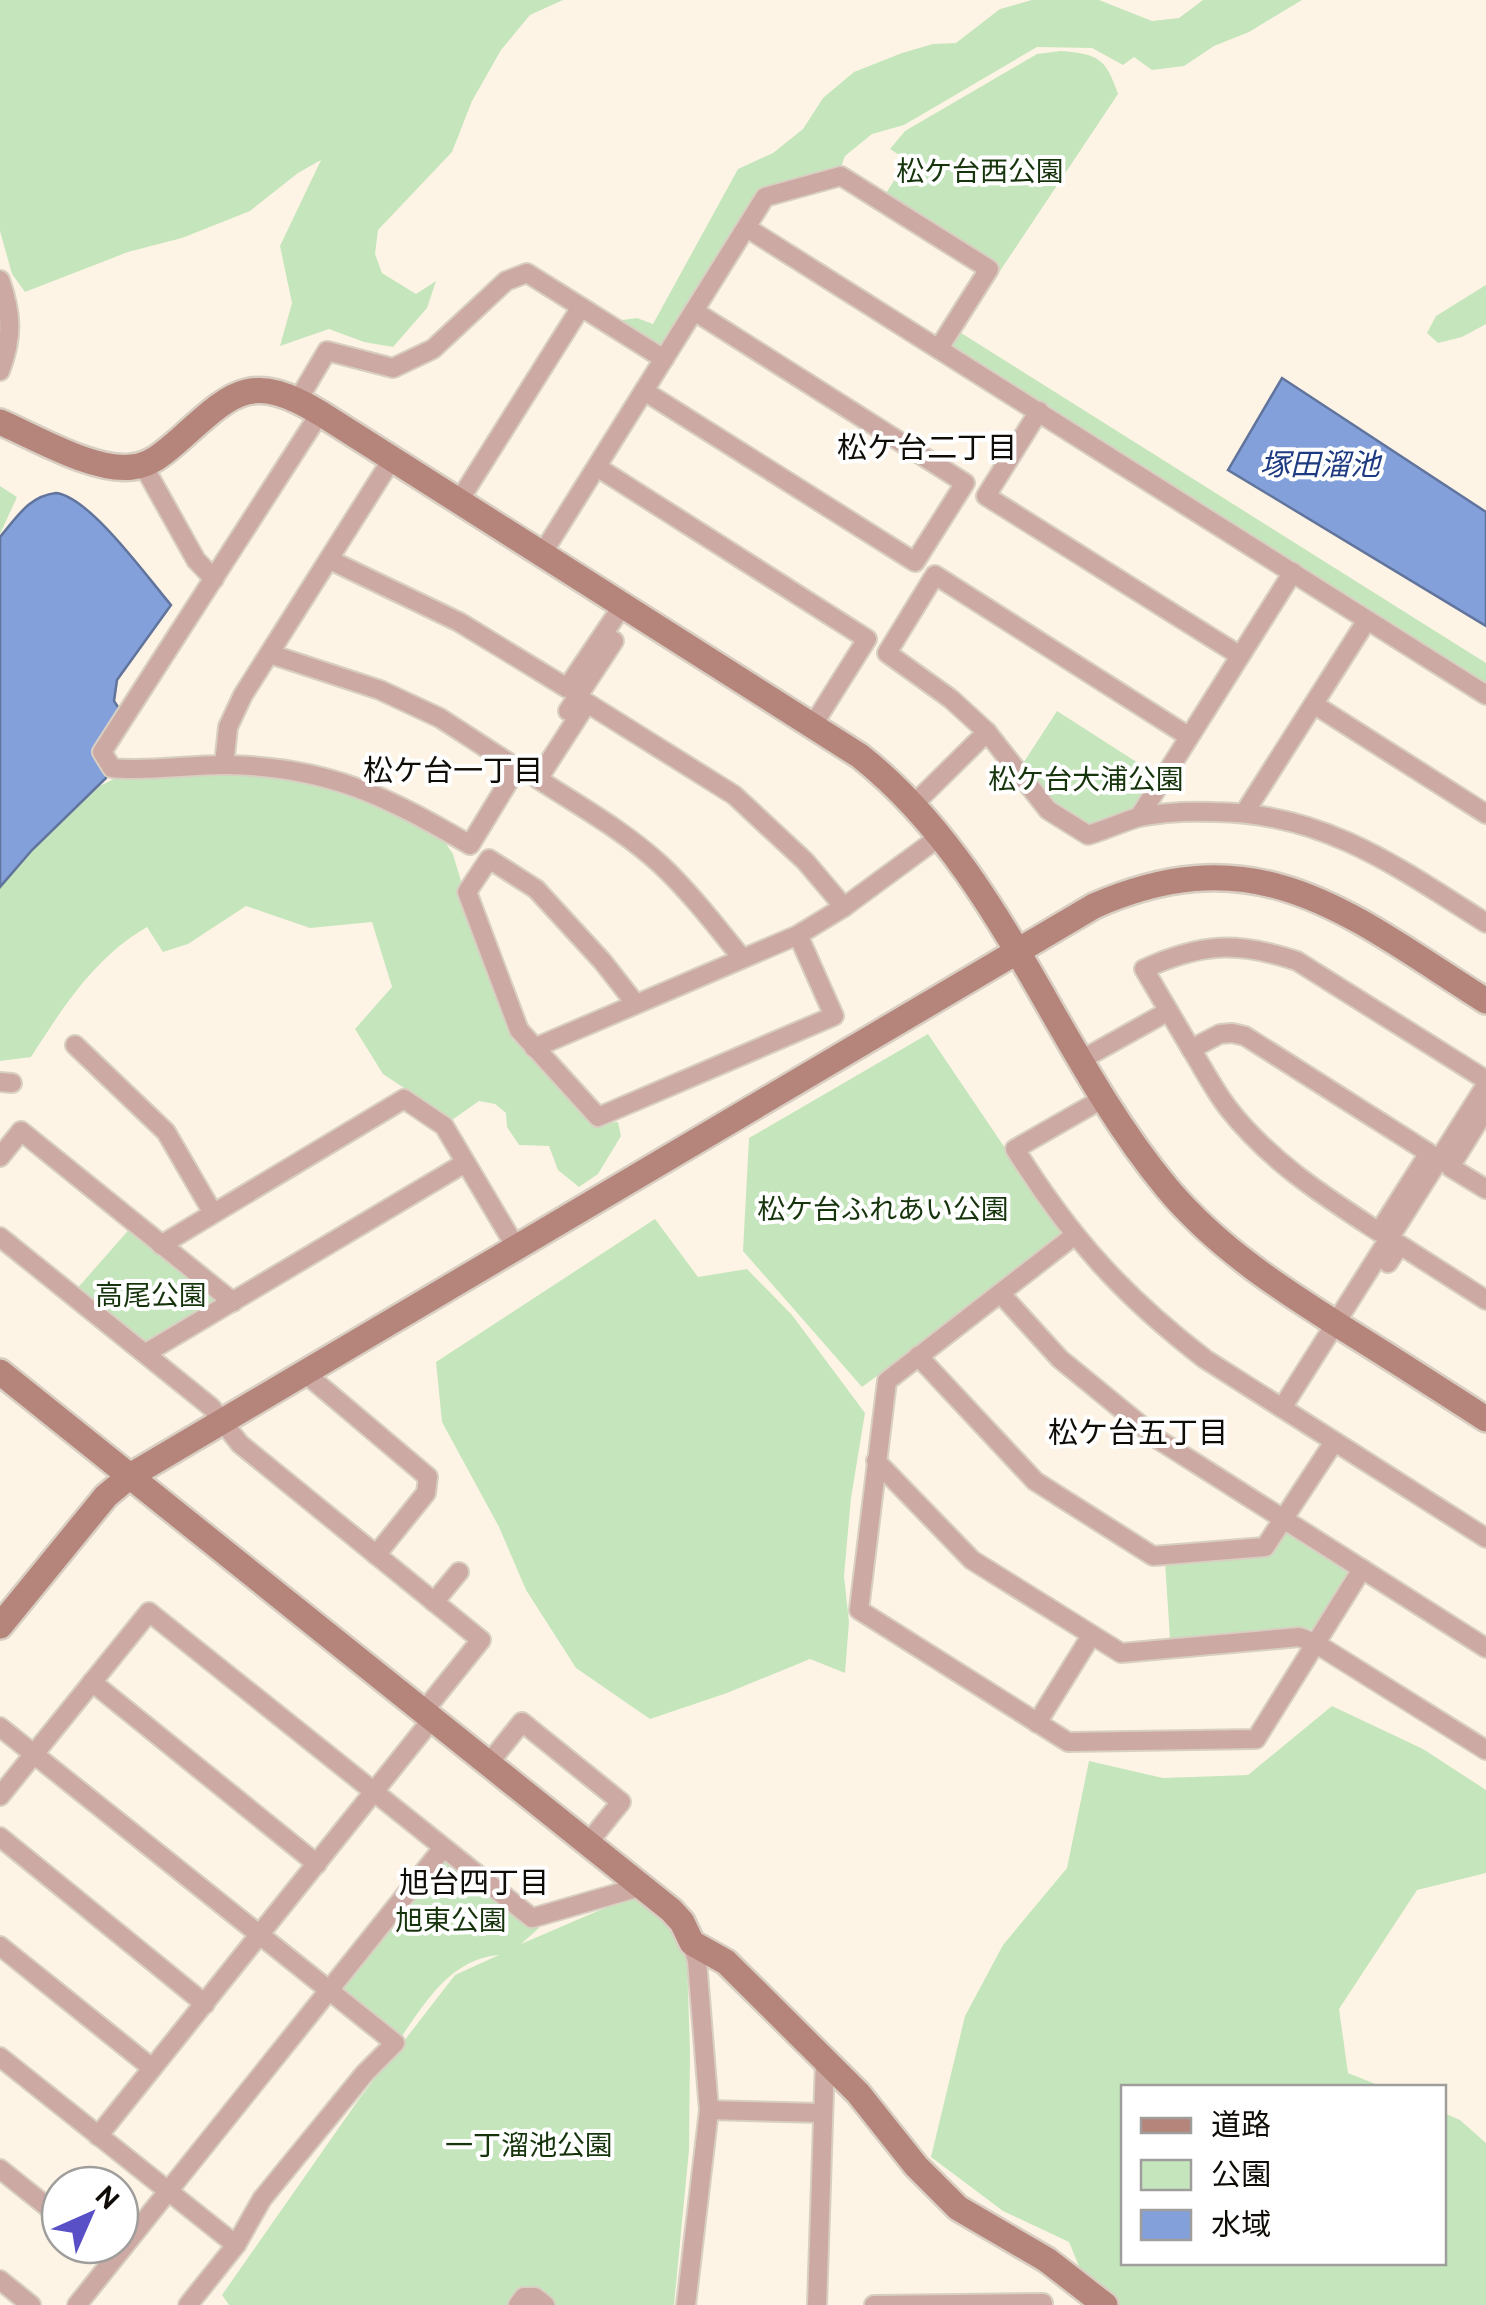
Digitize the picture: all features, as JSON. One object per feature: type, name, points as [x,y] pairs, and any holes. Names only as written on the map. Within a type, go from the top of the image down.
[{"type":"street","points":[[542,554],[765,198],[841,176],[989,269],[939,348]]},
{"type":"street","points":[[748,228],[1486,696]]},
{"type":"street","points":[[270,654],[380,690],[440,718],[518,768],[470,845],[399,804],[306,771],[224,765],[112,768],[102,752],[214,579],[309,406],[327,351],[393,368],[434,349],[506,281],[527,273],[664,359]]},
{"type":"street","points":[[0,280],[12,329],[0,371]]},
{"type":"street","points":[[459,501],[581,307]]},
{"type":"street","points":[[644,390],[916,562],[965,483],[694,312]]},
{"type":"street","points":[[0,422],[108,466],[143,465],[159,458],[230,397],[262,389],[309,406],[860,756],[915,803],[942,835],[1018,952],[1104,1098],[1165,1186],[1215,1239],[1245,1264],[1486,1419]]},
{"type":"street","points":[[1034,408],[986,496],[1239,656]]},
{"type":"street","points":[[818,728],[1034,408]]},
{"type":"street","points":[[224,765],[228,727],[243,695],[392,459]]},
{"type":"street","points":[[143,465],[196,560],[214,579]]},
{"type":"street","points":[[597,468],[867,639],[818,728]]},
{"type":"street","points":[[330,560],[459,622],[567,688],[628,608]]},
{"type":"street","points":[[1140,817],[1292,572]]},
{"type":"street","points":[[1188,736],[935,574],[887,653],[951,699],[987,732],[1048,810],[1088,836],[1140,817],[1245,812],[1282,818],[1356,843],[1486,924]]},
{"type":"street","points":[[475,858],[628,608]]},
{"type":"street","points":[[1245,812],[1367,620]]},
{"type":"street","points":[[742,958],[659,863],[614,827],[538,779],[587,703],[734,794],[805,861],[844,907]]},
{"type":"street","points":[[1315,704],[1486,814]]},
{"type":"street","points":[[915,803],[987,732]]},
{"type":"street","points":[[534,1048],[798,935],[844,907],[942,835]]},
{"type":"street","points":[[635,1003],[604,962],[536,889],[489,859],[467,892],[519,1030],[598,1117],[834,1016],[798,935]]},
{"type":"street","points":[[0,1626],[106,1496],[130,1476],[1094,906],[1127,892],[1191,878],[1258,880],[1314,896],[1486,1000]]},
{"type":"street","points":[[1191,1048],[1220,1034],[1245,1036],[1429,1153],[1379,1232],[1310,1188],[1229,1109],[1168,1012],[1144,969],[1204,948],[1236,946],[1264,950],[1296,961],[1330,980],[1486,1083],[1341,1327]]},
{"type":"street","points":[[1081,1060],[1168,1012]]},
{"type":"street","points":[[76,1045],[166,1132],[213,1212]]},
{"type":"street","points":[[1104,1098],[1016,1149],[1074,1235],[1162,1326],[1206,1359],[1486,1538]]},
{"type":"street","points":[[160,1244],[404,1099],[444,1126],[517,1249]]},
{"type":"street","points":[[1486,1110],[1450,1167],[1486,1189]]},
{"type":"street","points":[[0,1157],[20,1131],[233,1302]]},
{"type":"street","points":[[146,1353],[465,1163]]},
{"type":"street","points":[[1074,1235],[886,1381],[859,1610],[1068,1742],[1256,1739],[1362,1570]]},
{"type":"street","points":[[0,1237],[212,1407],[240,1444],[480,1640],[374,1793],[98,2136]]},
{"type":"street","points":[[1282,1408],[1400,1244],[1486,1300]]},
{"type":"street","points":[[1000,1293],[1060,1359],[1159,1440],[1486,1648]]},
{"type":"street","points":[[918,1356],[1035,1481],[1154,1556],[1265,1546],[1334,1442]]},
{"type":"street","points":[[0,1372],[643,1886],[682,1922],[697,1961],[709,2110],[686,2305]]},
{"type":"street","points":[[306,1374],[428,1476],[426,1494],[376,1554]]},
{"type":"street","points":[[876,1461],[972,1560],[1121,1653],[1299,1637],[1315,1642],[1486,1750]]},
{"type":"street","points":[[434,1602],[459,1572]]},
{"type":"street","points":[[0,1796],[148,1612],[532,1918],[643,1886]]},
{"type":"street","points":[[1037,1723],[1091,1636]]},
{"type":"street","points":[[92,1682],[318,1864]]},
{"type":"street","points":[[488,1763],[522,1722],[621,1802],[588,1843]]},
{"type":"street","points":[[0,1727],[395,2043],[262,2199],[236,2245],[188,2305]]},
{"type":"street","points":[[0,1837],[205,2004]]},
{"type":"street","points":[[140,2225],[443,1848]]},
{"type":"street","points":[[692,1943],[726,1962],[825,2060],[958,2208],[1048,2260],[1105,2305]]},
{"type":"street","points":[[0,1946],[152,2068]]},
{"type":"street","points":[[0,2057],[236,2245]]},
{"type":"street","points":[[817,2305],[825,2060]]},
{"type":"street","points":[[709,2110],[821,2114]]},
{"type":"street","points":[[0,2169],[40,2200]]},
{"type":"street","points":[[77,2305],[108,2265]]},
{"type":"street","points":[[0,2280],[32,2305]]},
{"type":"street","points":[[518,2305],[524,2298],[536,2297],[545,2305]]},
{"type":"street","points":[[874,2305],[1043,2303]]},
{"type":"green space","points":[[0,0],[563,0],[530,15],[501,50],[472,101],[452,152],[378,230],[375,254],[382,273],[416,294],[436,281],[427,308],[393,347],[364,342],[329,329],[280,346],[292,303],[280,246],[321,160],[250,211],[25,292],[12,274],[0,231]]},
{"type":"green space","points":[[1032,0],[1099,0],[1152,21],[1179,18],[1203,0],[1302,0],[1184,66],[1152,70],[1134,57],[1123,65],[1092,48],[1037,47],[904,125],[872,134],[845,156],[840,170],[763,191],[660,348],[615,321],[637,318],[653,324],[738,169],[773,153],[803,129],[823,98],[854,72],[933,44],[956,43],[1000,9]]},
{"type":"green space","name":"松ケ台西公園","points":[[1061,51],[1099,60],[1118,94],[1000,271],[883,198],[907,160],[890,149],[905,131],[1037,54]]},
{"type":"green space","points":[[1486,285],[1486,324],[1462,337],[1438,343],[1427,333],[1436,316]]},
{"type":"green space","points":[[958,331],[1486,663],[1486,688],[948,347]]},
{"type":"green space","points":[[0,486],[17,497],[0,534]]},
{"type":"green space","name":"松ケ台大浦公園","points":[[1057,711],[1160,777],[1138,815],[1089,833],[1051,807],[1022,765]]},
{"type":"green space","points":[[125,773],[282,774],[356,792],[440,835],[453,854],[512,1039],[602,1123],[618,1122],[621,1136],[598,1174],[579,1187],[558,1170],[549,1146],[519,1145],[507,1127],[506,1113],[495,1104],[479,1101],[452,1120],[383,1074],[355,1029],[392,987],[372,922],[310,928],[246,906],[188,944],[163,952],[147,927],[96,968],[31,1057],[0,1061],[0,888],[32,851],[100,786]]},
{"type":"green space","name":"松ケ台ふれあい公園","points":[[928,1034],[1065,1237],[862,1387],[743,1251],[749,1138]]},
{"type":"green space","points":[[655,1219],[698,1277],[747,1269],[792,1315],[865,1413],[851,1498],[844,1576],[849,1622],[845,1673],[810,1659],[650,1719],[576,1668],[526,1590],[499,1527],[442,1422],[436,1362]]},
{"type":"green space","name":"高尾公園","points":[[133,1225],[229,1301],[147,1349],[75,1291]]},
{"type":"green space","points":[[1287,1529],[1354,1571],[1316,1629],[1170,1639],[1165,1562],[1269,1553]]},
{"type":"green space","points":[[1332,1706],[1423,1749],[1486,1790],[1486,1873],[1417,1890],[1339,2009],[1348,2073],[1378,2085],[1121,2085],[1121,2265],[1446,2265],[1446,2114],[1460,2120],[1486,2143],[1486,2305],[1095,2305],[1069,2242],[1003,2211],[931,2157],[965,2016],[1003,1945],[1067,1868],[1089,1761],[1163,1778],[1248,1775]]},
{"type":"green space","name":"一丁溜池公園","points":[[445,1853],[539,1928],[521,1944],[628,1898],[648,1903],[675,1928],[687,1962],[690,2049],[689,2150],[674,2305],[229,2305],[222,2295],[359,2099],[455,1975],[499,1955],[482,1958],[452,1974],[428,1999],[398,2042],[333,1989]]},
{"type":"water","name":"塚田溜池","points":[[1282,378],[1486,512],[1486,626],[1228,470]]},
{"type":"water","points":[[56,493],[85,508],[101,523],[171,605],[117,680],[114,701],[120,710],[106,778],[0,887],[0,537],[31,503]]},
{"type":"district","name":"松ケ台二丁目","points":[[927,448]]},
{"type":"district","name":"松ケ台一丁目","points":[[453,771]]},
{"type":"district","name":"松ケ台五丁目","points":[[1138,1433]]},
{"type":"district","name":"旭台四丁目","points":[[474,1883]]},
{"type":"park label","name":"旭東公園","points":[[451,1920]]}]
